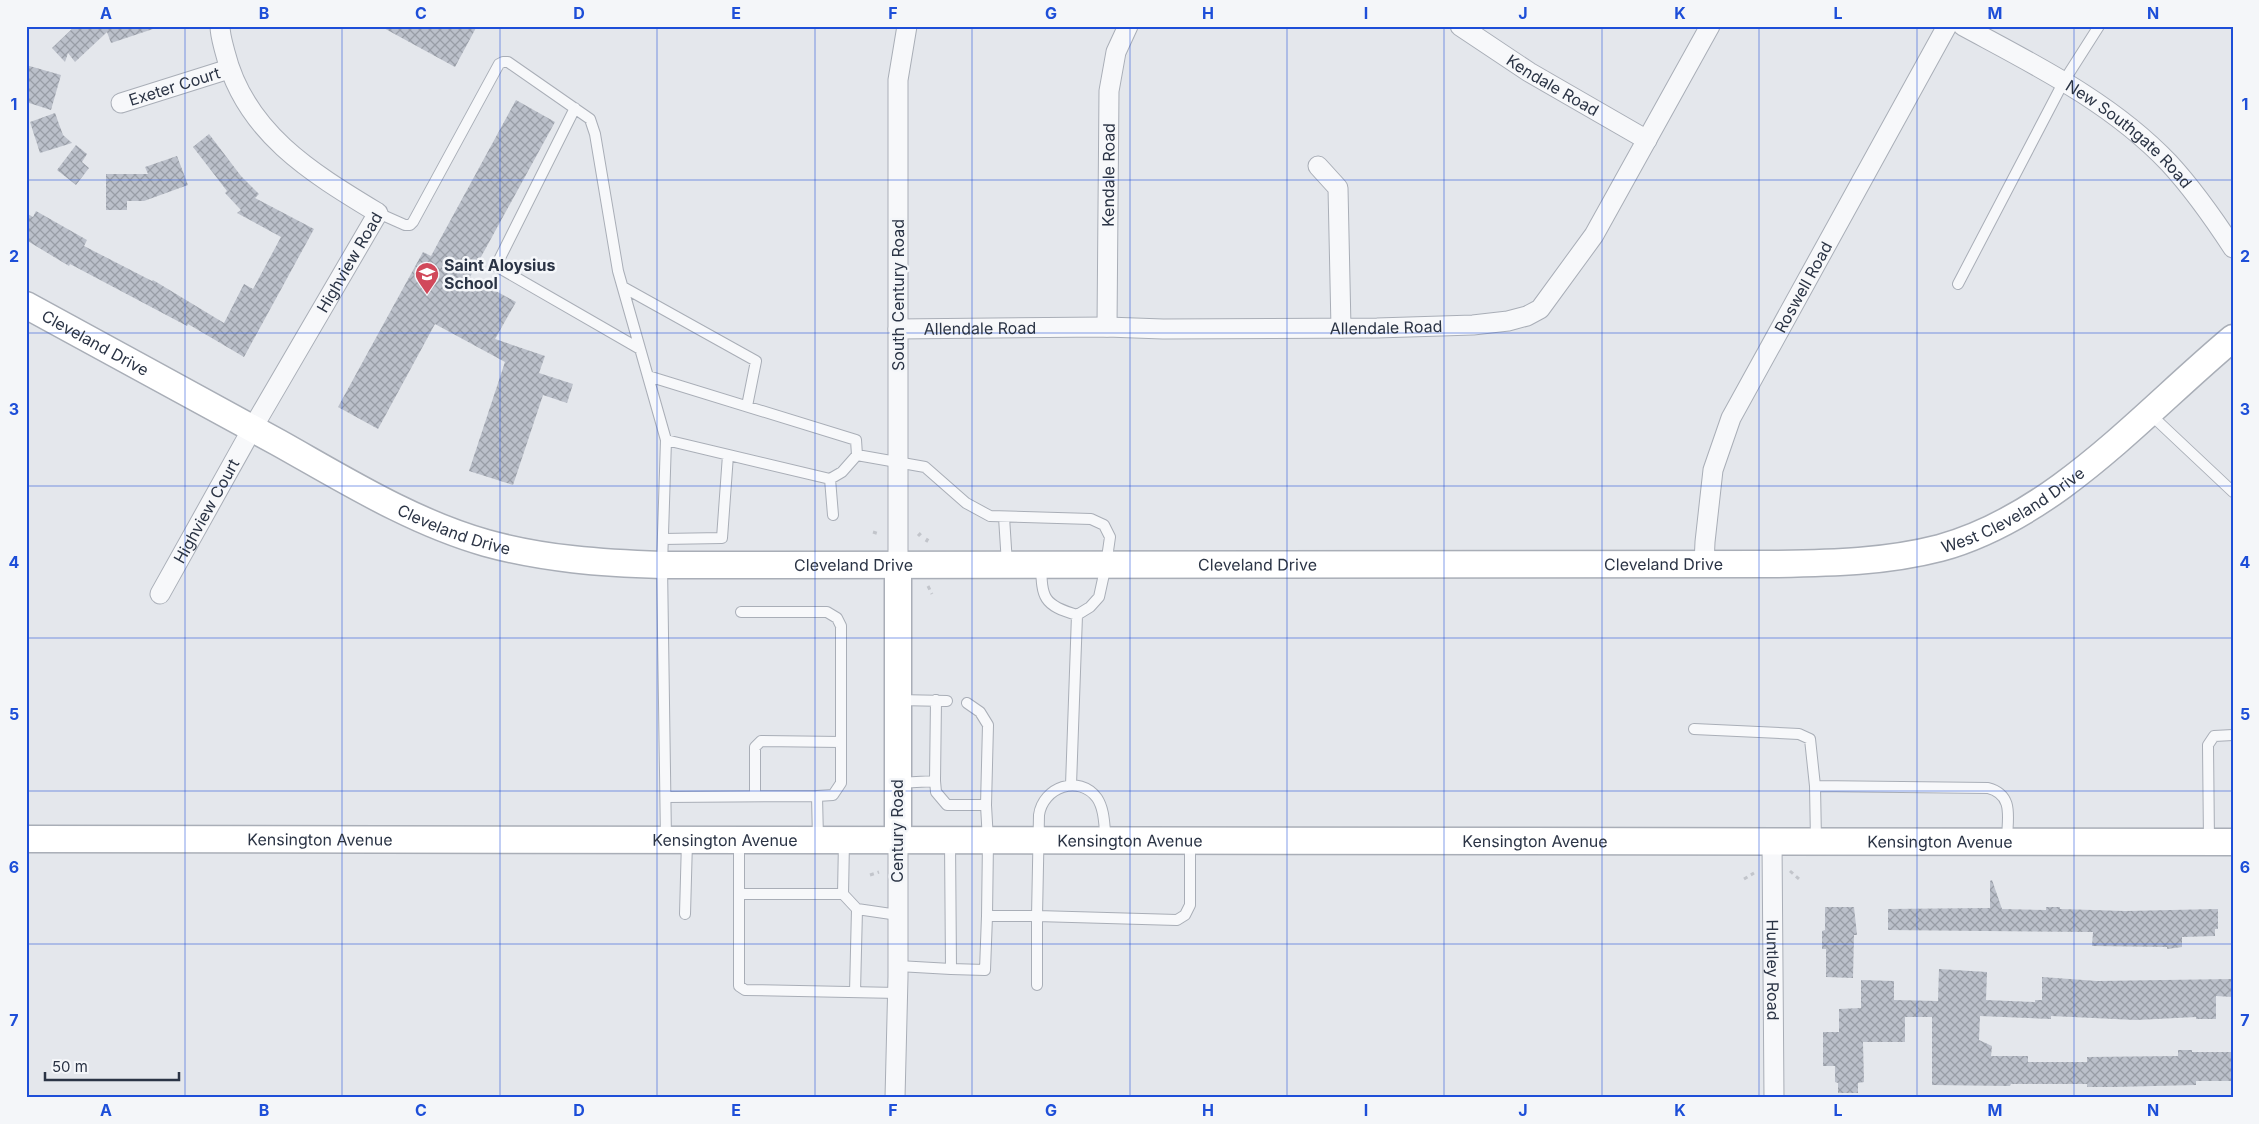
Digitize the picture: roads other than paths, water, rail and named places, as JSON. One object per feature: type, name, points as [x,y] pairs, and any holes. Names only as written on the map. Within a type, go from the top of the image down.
[{"type":"street","name":"Highview Road","points":[[220,26],[229,69],[242,99],[264,128],[289,154],[319,178],[378,213],[252,428]]},
{"type":"street","name":"South Century Road","points":[[898,565],[898,80],[907,26]]},
{"type":"street","name":"Kendale Road","points":[[1107,327],[1109,90],[1116,52],[1128,26]]},
{"type":"street","name":"Kendale Road","points":[[1460,26],[1529,72],[1647,140]]},
{"type":"street","name":"Allendale Road","points":[[898,329],[1107,327],[1163,329],[1341,328],[1473,325],[1508,322],[1527,316],[1540,309],[1594,235],[1710,26]]},
{"type":"street","name":"Roswell Road","points":[[1704,564],[1713,470],[1731,418],[1947,26]]},
{"type":"street","name":"New Southgate Road","points":[[1963,26],[2064,81],[2116,117],[2168,162],[2233,248]]},
{"type":"street","name":"Exeter Court","points":[[121,104],[229,69]]},
{"type":"street","points":[[1318,166],[1338,188],[1341,328]]},
{"type":"street","name":"Cleveland Drive","points":[[26,305],[378,498],[445,529],[484,542],[550,557],[607,563],[662,565],[1742,564]]},
{"type":"street","name":"West Cleveland Drive","points":[[1742,564],[1862,561],[1908,555],[1941,547],[1975,535],[2018,514],[2056,491],[2233,338]]},
{"type":"street","name":"Highview Court","points":[[160,594],[252,428]]},
{"type":"street","name":"Century Road","points":[[895,1098],[898,993],[898,565]]},
{"type":"street","name":"Kensington Avenue","points":[[26,839],[2221,842]]},
{"type":"street","name":"Huntley Road","points":[[1772,842],[1774,1098]]},
{"type":"lane","points":[[1958,284],[2064,81],[2098,26]]},
{"type":"lane","points":[[378,213],[405,225],[410,225],[413,222],[499,64],[503,62],[508,62],[590,119],[595,134],[622,287],[666,440],[662,565],[666,797],[676,840],[685,914]]},
{"type":"lane","points":[[575,108],[496,266],[640,349]]},
{"type":"lane","points":[[622,287],[756,361],[747,406]]},
{"type":"lane","points":[[648,376],[856,440],[857,455],[842,472],[830,479],[666,440]]},
{"type":"lane","points":[[2148,412],[2233,492]]},
{"type":"lane","points":[[663,539],[722,538],[728,455]]},
{"type":"lane","points":[[857,455],[898,460],[925,467],[966,503],[990,516],[1091,519],[1104,525],[1110,536],[1099,597],[1090,607],[1077,615],[1060,610],[1042,592],[1041,565]]},
{"type":"lane","points":[[830,479],[833,515]]},
{"type":"lane","points":[[1004,517],[1007,565]]},
{"type":"lane","points":[[666,797],[833,795],[841,783],[841,626],[837,618],[828,612],[741,612]]},
{"type":"lane","points":[[1071,785],[1077,615]]},
{"type":"lane","points":[[898,700],[947,701]]},
{"type":"lane","points":[[936,700],[936,792],[947,804],[986,805]]},
{"type":"lane","points":[[898,966],[985,970],[988,725],[980,712],[967,703]]},
{"type":"lane","points":[[1694,729],[1804,735],[1810,739],[1816,842]]},
{"type":"lane","points":[[2221,842],[2208,745],[2214,736],[2233,735]]},
{"type":"lane","points":[[755,796],[755,747],[761,741],[841,742]]},
{"type":"lane","points":[[897,783],[935,781]]},
{"type":"lane","points":[[1037,985],[1038,841],[1039,815],[1043,801],[1053,790],[1071,785],[1085,788],[1098,800],[1104,815],[1106,841]]},
{"type":"lane","points":[[1814,786],[1988,788],[1997,790],[2004,797],[2007,804],[2007,842]]},
{"type":"lane","points":[[817,796],[818,841]]},
{"type":"lane","points":[[739,841],[740,986],[745,990],[898,993]]},
{"type":"lane","points":[[844,841],[843,894],[857,909],[898,915]]},
{"type":"lane","points":[[950,841],[951,968]]},
{"type":"lane","points":[[987,916],[1177,920],[1185,915],[1190,905],[1190,841]]},
{"type":"lane","points":[[740,894],[843,894]]},
{"type":"lane","points":[[855,992],[857,909]]},
{"type":"place","name":"Saint Aloysius School","points":[[427,295]]}]
